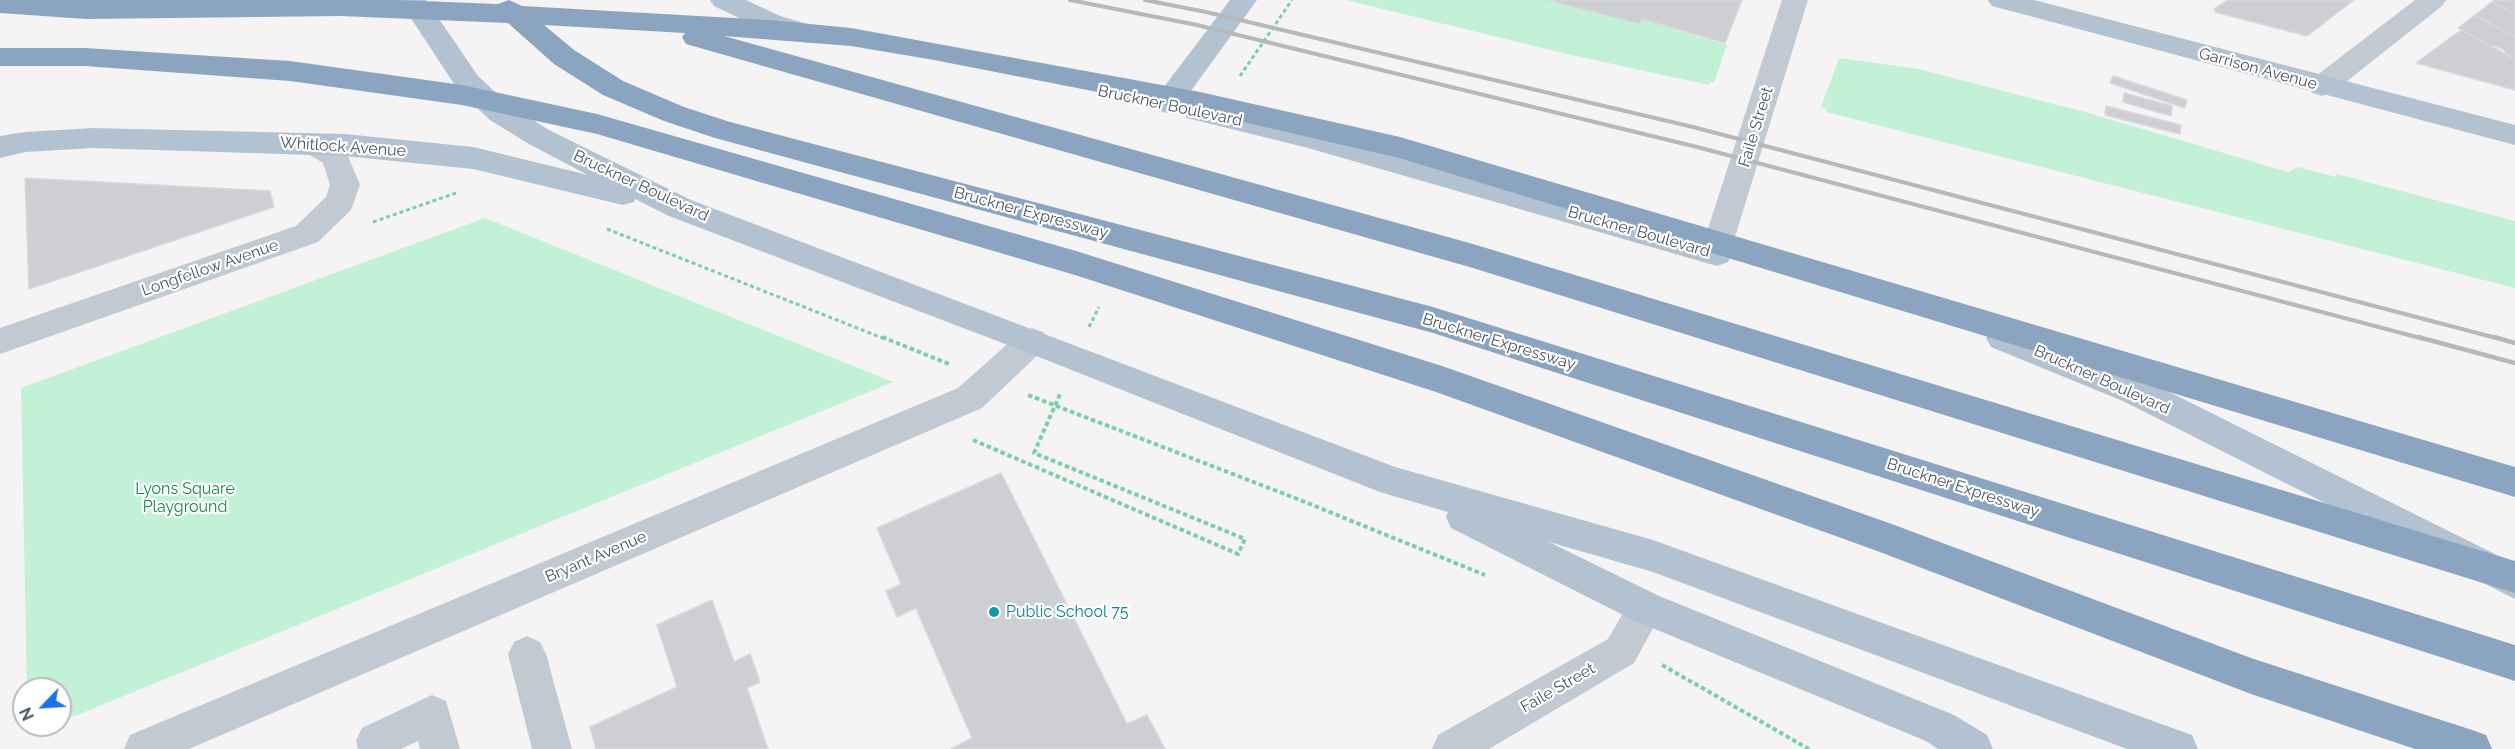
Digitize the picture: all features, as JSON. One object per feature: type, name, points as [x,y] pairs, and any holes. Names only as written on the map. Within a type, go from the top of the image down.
[{"type":"highway","name":"Bruckner Expressway","points":[[501,0],[564,57],[613,88],[674,114],[725,131],[1433,320],[2515,663]]},
{"type":"highway","points":[[620,0],[644,16],[693,36],[1473,256],[2515,577]]},
{"type":"highway","points":[[0,4],[86,10],[384,8],[769,29],[851,37],[1177,97],[1307,125],[1487,173],[2515,482]]},
{"type":"highway","points":[[0,21],[86,10]]},
{"type":"highway","points":[[0,57],[84,57],[290,70],[462,95],[597,124],[1076,263],[1442,380],[1855,527],[2251,676],[2472,749]]},
{"type":"main road","name":"Bruckner Boulevard","points":[[412,0],[468,83],[500,113],[539,137],[680,208],[1032,341],[1392,481],[1653,556],[2178,749]]},
{"type":"main road","name":"Bruckner Boulevard","points":[[723,0],[770,22],[804,33],[1167,103],[1308,138],[1944,319],[2037,351],[2135,392],[2515,582]]},
{"type":"main road","points":[[1167,103],[1244,0]]},
{"type":"main road","name":"Garrison Avenue","points":[[2001,0],[2515,135]]},
{"type":"main road","name":"Whitlock Avenue","points":[[0,147],[48,140],[93,138],[313,144],[473,158],[680,208]]},
{"type":"main road","name":"Bruckner Boulevard","points":[[1392,481],[1646,608],[1940,728],[1973,749]]},
{"type":"street","name":"Faile Street","points":[[1715,253],[1795,0]]},
{"type":"street","points":[[2322,86],[2433,0]]},
{"type":"street","name":"Longfellow Avenue","points":[[0,341],[307,234],[340,202],[345,185],[335,157],[313,144]]},
{"type":"street","name":"Bryant Avenue","points":[[144,749],[970,398],[1032,341]]},
{"type":"street","name":"Faile Street","points":[[1452,749],[1621,651],[1646,608]]},
{"type":"street","points":[[527,654],[552,749]]},
{"type":"street","points":[[378,749],[376,741],[432,714],[440,749]]},
{"type":"path","points":[[370,223],[459,193]]},
{"type":"path","points":[[597,225],[941,361]]},
{"type":"path","points":[[1042,401],[1295,498],[1488,577]]},
{"type":"path","points":[[973,440],[1238,554],[1245,539],[1034,453]]},
{"type":"path","points":[[1670,668],[1809,749]]},
{"type":"green space","points":[[1346,0],[1547,0],[1640,24],[1642,19],[1727,45],[1714,83],[1710,82],[1709,85],[1567,54]]},
{"type":"green space","points":[[1839,58],[1918,69],[2085,112],[2288,172],[2298,167],[2336,177],[2337,174],[2515,221],[2515,288],[1826,112],[1827,108],[1821,107]]},
{"type":"green space","name":"Lyons Square Playground","points":[[485,218],[893,382],[72,717],[72,677],[27,677],[21,388]]},
{"type":"building","points":[[1547,0],[1742,0],[1725,43],[1642,19],[1640,24]]},
{"type":"building","points":[[2228,0],[2354,0],[2307,36],[2215,12],[2214,9]]},
{"type":"building","points":[[2515,0],[2515,14],[2492,2]]},
{"type":"building","points":[[2492,2],[2515,14],[2515,37],[2475,15]]},
{"type":"building","points":[[2475,15],[2515,37],[2515,59],[2504,53],[2507,52],[2494,45],[2492,47],[2458,28]]},
{"type":"building","points":[[2461,30],[2515,59],[2515,90],[2416,63]]},
{"type":"building","points":[[2113,76],[2187,100],[2185,108],[2110,83]]},
{"type":"building","points":[[2124,93],[2172,106],[2171,116],[2123,102]]},
{"type":"building","points":[[2106,106],[2181,125],[2180,134],[2105,115]]},
{"type":"building","points":[[25,178],[270,191],[274,207],[29,289]]},
{"type":"building","name":"Public School 75","points":[[1001,473],[1127,724],[1147,715],[1165,749],[951,749],[972,738],[916,608],[897,617],[886,591],[901,584],[877,528]]},
{"type":"building","points":[[712,600],[734,662],[750,654],[760,682],[747,688],[768,749],[596,749],[590,727],[677,687],[657,625]]},
{"type":"railway","points":[[1070,0],[1197,25],[1697,147],[2424,339]]},
{"type":"railway","points":[[1145,0],[1206,12],[1693,127],[2500,339]]},
{"type":"railway","points":[[2418,337],[2515,363]]},
{"type":"railway","points":[[2494,337],[2515,343]]},
{"type":"place","name":"Public School 75","points":[[994,612]]}]
